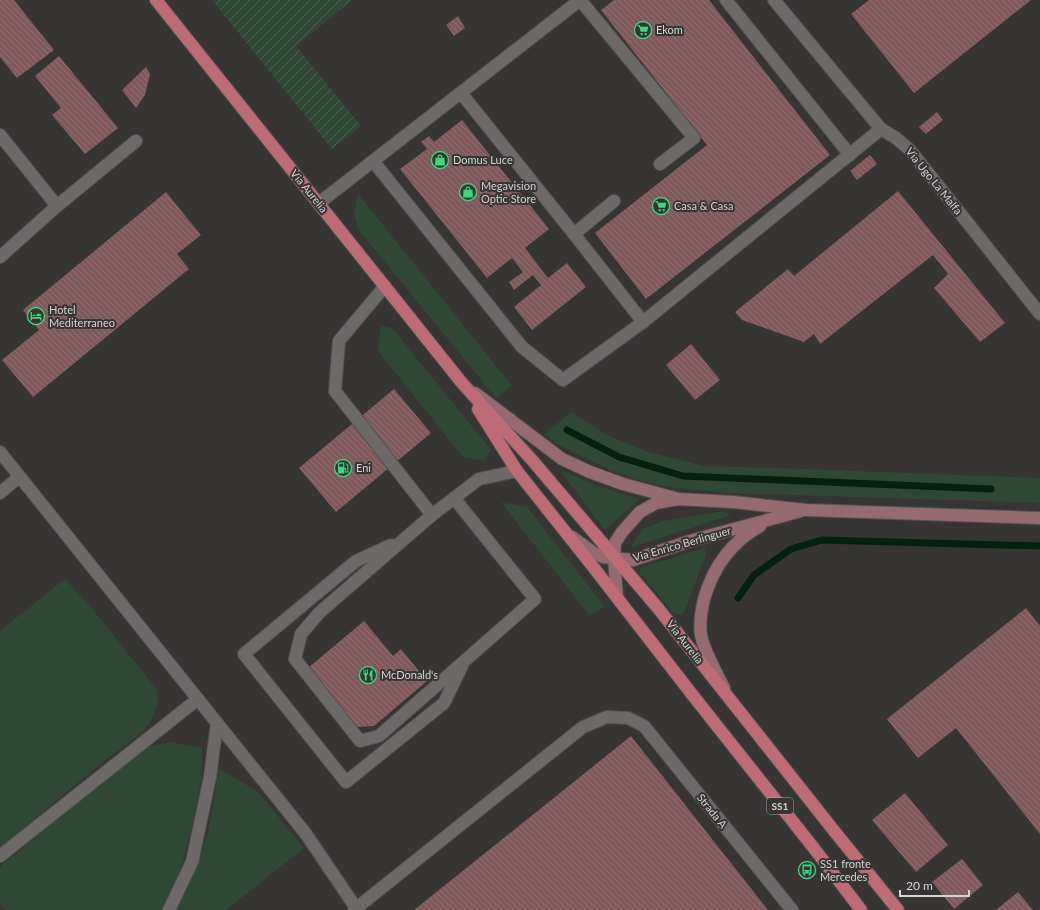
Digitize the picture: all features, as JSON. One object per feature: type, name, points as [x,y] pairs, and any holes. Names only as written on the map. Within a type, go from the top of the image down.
[{"type":"main road","name":"Via Aurelia","points":[[156,0],[462,383],[532,460],[657,607],[898,910]]},
{"type":"main road","name":"Via Aurelia","points":[[462,383],[517,471],[568,534],[861,910]]},
{"type":"street","points":[[319,203],[580,0],[694,138],[660,164]]},
{"type":"street","points":[[726,0],[850,155]]},
{"type":"street","name":"Via Ugo La Malfa","points":[[774,0],[881,129],[896,138],[910,150],[1040,314]]},
{"type":"street","points":[[461,93],[643,322]]},
{"type":"street","points":[[373,161],[522,347],[563,380],[643,322],[881,129]]},
{"type":"street","points":[[0,135],[56,206]]},
{"type":"street","points":[[0,257],[56,206],[136,141]]},
{"type":"street","points":[[574,234],[614,201]]},
{"type":"street","points":[[385,286],[339,341],[334,391],[432,514]]},
{"type":"street","name":"Via Enrico Berlinguer","points":[[462,383],[562,459],[590,472],[623,484],[678,499],[733,502],[806,510],[1040,518]]},
{"type":"street","points":[[0,452],[306,834],[355,909]]},
{"type":"street","points":[[454,498],[535,600],[379,736],[360,741],[295,659],[301,634],[320,612],[432,514],[479,479],[517,471]]},
{"type":"street","points":[[0,493],[19,477]]},
{"type":"street","name":"Via Enrico Berlinguer","points":[[678,499],[656,503],[640,512],[622,532],[615,543],[614,558],[633,560],[690,541],[806,510]]},
{"type":"street","name":"Via Enrico Berlinguer","points":[[729,699],[701,636],[700,616],[707,590],[722,559],[740,540],[755,529],[772,520]]},
{"type":"street","points":[[568,534],[594,553],[603,557],[614,558],[617,597]]},
{"type":"street","points":[[404,539],[356,561],[244,654],[346,782],[444,703],[464,661]]},
{"type":"street","points":[[0,856],[198,699]]},
{"type":"street","name":"Strada A","points":[[355,909],[583,727],[607,717],[628,718],[644,726],[792,910]]},
{"type":"street","points":[[169,910],[192,862],[210,777],[217,723]]},
{"type":"green space","points":[[212,0],[352,0],[296,46],[361,126],[332,149]]},
{"type":"green space","points":[[358,194],[512,386],[496,398],[359,230],[354,213]]},
{"type":"green space","points":[[381,326],[392,328],[491,450],[484,461],[463,457],[378,351]]},
{"type":"green space","points":[[571,412],[607,435],[648,452],[703,466],[1040,478],[1040,503],[728,493],[675,488],[645,482],[610,470],[557,444],[545,434]]},
{"type":"green space","points":[[559,469],[598,486],[639,499],[605,530]]},
{"type":"green space","points":[[501,502],[527,507],[605,607],[589,615]]},
{"type":"green space","points":[[725,511],[731,515],[630,548],[642,529],[664,521]]},
{"type":"green space","points":[[705,548],[706,555],[683,615],[674,613],[640,574],[640,569]]},
{"type":"green space","points":[[65,579],[95,612],[157,690],[158,702],[152,718],[144,731],[95,768],[0,848],[0,631]]},
{"type":"green space","points":[[170,742],[202,748],[202,775],[194,818],[176,887],[165,910],[5,910],[0,904],[0,869],[3,864],[121,766],[149,747]]},
{"type":"green space","points":[[219,769],[257,791],[304,848],[226,910],[174,910],[189,887],[208,833]]},
{"type":"building","points":[[0,0],[14,0],[54,50],[17,78],[0,57]]},
{"type":"building","points":[[614,0],[709,0],[830,155],[646,299],[595,233],[707,145],[601,10]]},
{"type":"building","points":[[869,0],[1031,0],[914,93],[851,14]]},
{"type":"building","points":[[458,16],[465,28],[454,36],[446,25]]},
{"type":"building","points":[[59,56],[118,128],[85,154],[52,115],[61,108],[35,76]]},
{"type":"building","points":[[146,67],[150,74],[145,95],[136,108],[122,90]]},
{"type":"building","points":[[937,112],[943,120],[926,134],[919,127]]},
{"type":"building","points":[[462,120],[549,229],[525,248],[548,278],[567,263],[586,287],[532,330],[514,307],[541,285],[533,275],[514,290],[509,282],[523,272],[512,258],[487,278],[400,169],[427,149],[421,142],[429,136],[434,142]]},
{"type":"building","points":[[870,155],[877,164],[857,180],[850,171]]},
{"type":"building","points":[[898,191],[1005,323],[980,342],[934,288],[948,274],[933,255],[820,344],[814,334],[804,342],[742,320],[735,312],[788,269],[794,276]]},
{"type":"building","points":[[166,192],[201,235],[177,254],[189,269],[33,397],[2,360],[39,330],[23,310]]},
{"type":"building","points":[[691,344],[720,380],[695,400],[666,365]]},
{"type":"building","points":[[394,389],[431,433],[336,512],[299,468]]},
{"type":"building","points":[[1026,608],[1040,626],[1040,834],[956,728],[918,758],[887,719]]},
{"type":"building","name":"McDonald's","points":[[364,621],[393,656],[401,649],[427,681],[374,726],[357,727],[308,668]]},
{"type":"building","points":[[631,736],[768,910],[414,910]]},
{"type":"building","points":[[905,793],[948,845],[916,872],[872,820]]},
{"type":"building","points":[[962,859],[983,885],[954,909],[932,882]]},
{"type":"building","points":[[1018,892],[1033,910],[996,910]]},
{"type":"waterway","points":[[567,430],[619,457],[683,476],[991,489]]},
{"type":"waterway","points":[[738,598],[754,575],[791,549],[822,540],[1040,546]]},
{"type":"place","name":"Ekom","points":[[643,30]]},
{"type":"place","name":"Domus Luce","points":[[440,160]]},
{"type":"place","name":"Megavision Optic Store","points":[[468,192]]},
{"type":"place","name":"Casa & Casa","points":[[661,206]]},
{"type":"place","name":"Hotel Mediterraneo","points":[[36,316]]},
{"type":"place","name":"Eni","points":[[343,468]]},
{"type":"place","name":"McDonald's","points":[[368,675]]},
{"type":"place","name":"SS1 fronte Mercedes","points":[[807,870]]}]
